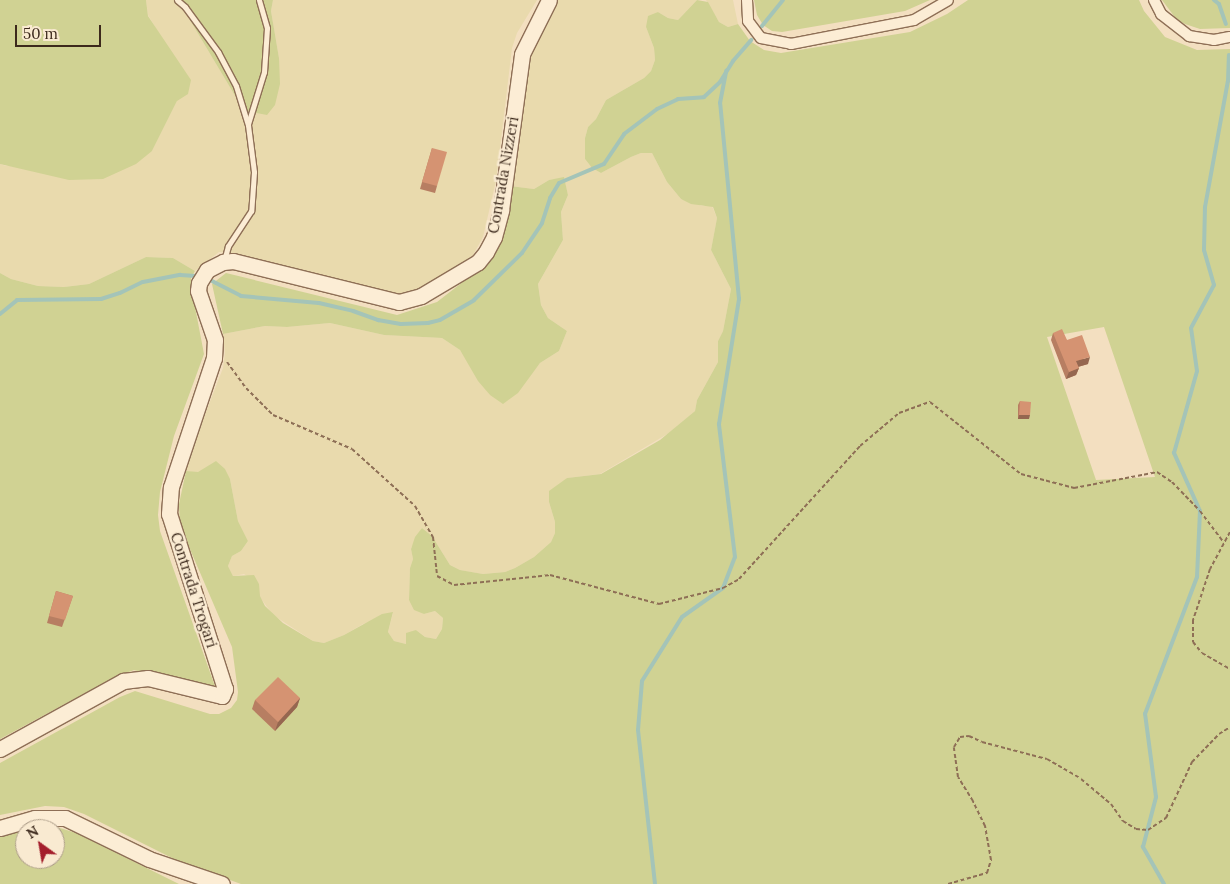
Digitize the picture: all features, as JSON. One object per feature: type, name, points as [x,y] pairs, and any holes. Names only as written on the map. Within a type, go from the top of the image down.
[{"type":"street","name":"Contrada Nizzeri","points":[[223,262],[232,262],[399,302],[421,296],[478,262],[494,237],[501,210],[522,54],[549,0]]},
{"type":"street","points":[[748,0],[748,21],[761,38],[791,44],[914,20],[948,0]]},
{"type":"street","points":[[1154,0],[1161,14],[1189,36],[1214,40],[1230,38]]},
{"type":"street","name":"Contrada Trogari","points":[[0,749],[123,681],[148,678],[222,696],[225,688],[217,660],[169,514],[171,487],[214,358],[215,346],[198,291],[199,283],[207,270],[223,262]]},
{"type":"street","points":[[0,828],[36,818],[65,818],[149,859],[222,884]]},
{"type":"lane","points":[[176,0],[185,7],[218,52],[236,86],[248,125],[254,172],[251,211],[228,246],[223,262]]},
{"type":"lane","points":[[248,125],[264,72],[266,28],[259,0]]},
{"type":"path","points":[[215,346],[246,388],[273,415],[352,449],[415,506],[432,536],[437,576],[454,585],[550,575],[659,604],[723,588],[739,579],[860,446],[899,413],[930,402],[1021,474],[1074,488],[1157,472],[1172,482],[1200,511],[1223,542]]},
{"type":"path","points":[[1230,532],[1210,568],[1193,620],[1193,642],[1202,653],[1230,669]]},
{"type":"path","points":[[948,884],[987,873],[990,860],[985,826],[973,801],[958,777],[954,747],[960,737],[969,736],[982,742],[1047,759],[1081,779],[1111,804],[1123,820],[1136,830],[1148,830],[1166,818],[1192,762],[1219,734],[1230,727]]},
{"type":"shaded area","points":[[146,0],[178,0],[234,94],[279,58],[271,11],[273,0],[537,0],[517,33],[512,48],[496,181],[483,237],[473,255],[438,284],[406,296],[382,292],[234,253],[219,252],[195,271],[173,258],[146,257],[89,284],[64,287],[38,286],[11,279],[0,273],[0,164],[6,166],[152,151],[177,101],[160,35],[148,15]]},
{"type":"shaded area","points":[[558,0],[697,0],[678,20],[668,18],[658,12],[646,27],[654,48],[655,60],[651,71],[644,78],[606,100],[596,119],[588,127],[585,138],[585,159],[592,168],[601,173],[641,153],[652,153],[667,182],[681,199],[702,206],[712,206],[717,218],[711,250],[731,289],[723,331],[718,341],[718,362],[697,400],[695,411],[669,433],[600,474],[567,478],[549,502],[555,522],[555,533],[551,542],[534,557],[515,568],[505,572],[483,574],[460,570],[450,565],[432,536],[422,528],[411,548],[413,559],[410,568],[409,600],[424,614],[435,611],[443,618],[442,629],[436,639],[425,637],[416,630],[406,644],[394,641],[388,632],[393,613],[363,624],[344,635],[324,643],[313,641],[273,615],[259,596],[259,584],[244,574],[233,576],[228,566],[232,556],[241,551],[248,541],[238,521],[230,479],[186,471],[194,443],[223,368],[225,353],[223,334],[265,326],[287,327],[330,323],[384,335],[442,338],[460,350],[490,395],[530,375],[540,363],[559,351],[567,331],[548,318],[541,305],[538,284],[563,240],[561,212],[568,195],[564,178],[549,180],[534,189],[510,186],[529,51]]},
{"type":"shaded area","points":[[706,0],[733,0],[738,24],[728,27],[719,22]]},
{"type":"green space","points":[[0,0],[146,0],[148,16],[191,80],[188,94],[177,101],[152,151],[136,164],[103,179],[69,180],[0,164]]},
{"type":"green space","points":[[178,0],[273,0],[271,11],[279,58],[280,84],[275,105],[267,115],[247,111],[234,94]]},
{"type":"green space","points":[[697,0],[708,2],[719,22],[728,27],[738,24],[750,41],[764,50],[781,53],[910,32],[947,14],[968,0],[1139,0],[1144,11],[1165,37],[1197,50],[1230,49],[1230,884],[241,884],[178,861],[84,814],[64,807],[45,806],[0,815],[0,763],[120,697],[135,691],[210,714],[219,714],[231,708],[237,700],[238,692],[232,647],[180,526],[179,504],[186,471],[198,472],[216,461],[225,469],[230,479],[238,521],[248,541],[241,551],[232,556],[228,566],[233,576],[254,575],[259,584],[260,596],[265,606],[283,623],[313,641],[324,643],[344,635],[382,614],[393,612],[388,632],[394,641],[406,644],[406,633],[416,630],[425,637],[436,639],[442,629],[443,618],[435,611],[424,614],[414,610],[409,600],[410,568],[413,559],[411,549],[415,537],[422,528],[432,536],[450,565],[460,570],[483,574],[505,572],[515,568],[534,557],[551,542],[555,533],[555,522],[549,502],[549,491],[567,478],[601,474],[660,440],[695,411],[697,400],[718,362],[718,341],[723,331],[731,289],[711,250],[717,218],[713,207],[691,204],[681,199],[667,182],[652,153],[641,153],[601,173],[592,168],[585,159],[585,138],[588,127],[596,119],[606,100],[644,78],[651,71],[655,60],[654,48],[646,27],[648,16],[658,12],[668,18],[678,20]],"holes":[[[1104,327],[1155,477],[1096,480],[1047,337]]]},
{"type":"green space","points":[[754,0],[930,0],[905,11],[782,32],[772,31],[763,25],[757,15]]},
{"type":"green space","points":[[1162,0],[1230,0],[1230,28],[1200,29],[1185,24],[1177,20]]},
{"type":"green space","points":[[564,177],[568,195],[561,212],[563,240],[538,284],[541,305],[548,318],[567,331],[559,351],[540,363],[518,393],[503,404],[490,395],[478,381],[460,350],[442,338],[384,335],[330,323],[287,327],[265,326],[223,334],[212,284],[226,273],[397,315],[437,302],[486,264],[510,186],[534,189],[549,180]]},
{"type":"green space","points":[[146,257],[173,258],[195,271],[191,278],[191,286],[204,354],[174,436],[160,492],[158,515],[160,531],[217,692],[134,670],[111,679],[0,739],[0,273],[11,279],[38,286],[64,287],[89,284]]},
{"type":"green space","points":[[65,830],[76,833],[179,884],[0,884],[0,836],[15,832],[15,869],[65,869]]},
{"type":"building","points":[[432,148],[447,152],[437,186],[422,182]]},
{"type":"building","points":[[1062,329],[1067,340],[1082,335],[1090,357],[1076,361],[1079,368],[1069,372],[1053,333]]},
{"type":"building","points":[[1020,401],[1031,402],[1030,415],[1019,415]]},
{"type":"building","points":[[56,591],[73,596],[65,620],[49,616]]},
{"type":"building","points":[[278,677],[300,698],[278,722],[255,700]]},
{"type":"waterway","points":[[762,26],[783,0]]},
{"type":"waterway","points":[[1214,0],[1219,4],[1226,24]]},
{"type":"waterway","points":[[212,281],[241,296],[319,303],[353,311],[378,320],[401,324],[428,323],[440,320],[474,300],[522,253],[542,223],[550,198],[559,183],[604,164],[624,134],[657,109],[678,99],[704,97],[720,82],[733,61],[751,40]]},
{"type":"waterway","points":[[1164,884],[1143,847],[1156,797],[1145,714],[1197,577],[1200,511],[1174,453],[1197,371],[1191,328],[1214,285],[1204,250],[1205,207],[1228,81],[1229,55]]},
{"type":"waterway","points":[[655,884],[638,730],[642,681],[682,617],[723,588],[735,557],[719,424],[739,299],[720,103],[726,71]]},
{"type":"waterway","points":[[0,314],[17,300],[101,299],[120,293],[143,282],[180,275],[196,276]]}]
